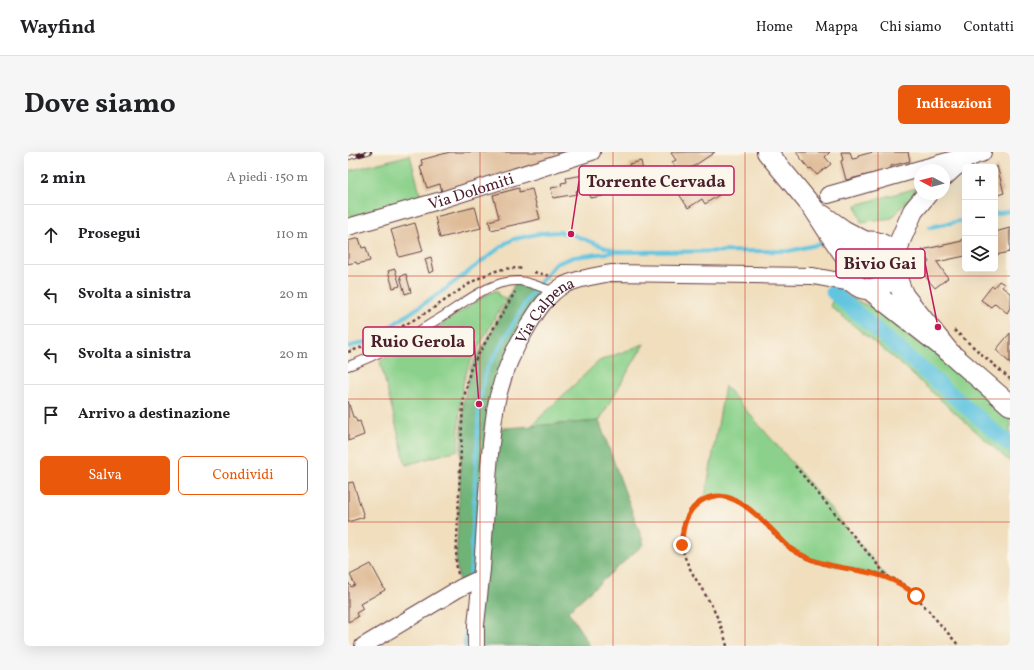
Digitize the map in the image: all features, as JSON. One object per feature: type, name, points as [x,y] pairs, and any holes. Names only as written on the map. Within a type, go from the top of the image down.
[{"type":"street","name":"Via Dolomiti","points":[[348,227],[438,201],[592,152]]},
{"type":"street","points":[[767,152],[814,209],[855,275],[949,352],[1010,405]]},
{"type":"street","points":[[950,171],[963,160],[978,153]]},
{"type":"street","points":[[828,195],[978,153]]},
{"type":"street","points":[[913,211],[900,241],[893,275],[889,281],[878,289],[855,275],[850,254],[855,249],[870,242],[913,211],[922,200]]},
{"type":"street","points":[[814,209],[843,230],[870,242],[881,244],[887,248],[892,254],[900,286],[908,302],[949,352]]},
{"type":"street","name":"Via Calpena","points":[[476,646],[489,468],[498,396],[508,365],[522,336],[535,314],[545,302],[553,286],[564,285],[585,277],[611,273],[813,276],[855,275]]},
{"type":"street","points":[[363,646],[460,588],[480,578]]},
{"type":"lane","points":[[348,366],[367,360],[495,285],[505,282],[520,281],[528,284],[553,286]]},
{"type":"path","points":[[537,272],[553,286]]},
{"type":"path","points":[[460,588],[456,562],[463,402],[471,367],[517,288]]},
{"type":"path","points":[[949,326],[1010,379]]},
{"type":"path","points":[[795,466],[888,578]]},
{"type":"path","points":[[726,646],[719,621],[689,568],[684,557],[682,545],[682,533],[690,511],[705,498],[714,496],[723,496],[740,503],[749,509],[791,549],[810,559],[888,578],[908,588],[959,646]]},
{"type":"green space","points":[[410,155],[421,197],[349,218],[348,171]]},
{"type":"green space","points":[[914,189],[914,193],[892,218],[861,222],[856,205]]},
{"type":"green space","points":[[515,283],[553,293],[534,314],[493,429],[599,421],[644,544],[568,611],[590,646],[476,646],[480,578],[460,588],[456,562],[463,402],[471,367],[493,329]]},
{"type":"green space","points":[[837,290],[864,304],[873,306],[893,321],[896,318],[1010,415],[1010,462],[903,366],[830,306]]},
{"type":"green space","points":[[494,291],[498,291],[499,296],[506,298],[469,365],[464,380],[460,403],[458,450],[406,465],[380,361]]},
{"type":"green space","points":[[644,344],[599,421],[531,426],[599,361]]},
{"type":"green space","points":[[725,386],[795,466],[888,578],[810,559],[790,548],[754,513],[735,499],[723,496],[705,498]]},
{"type":"building","points":[[450,152],[565,152],[557,155],[558,158],[442,192],[440,184],[427,188],[420,167],[423,166],[421,160]]},
{"type":"building","points":[[715,152],[685,172],[683,169],[679,172],[672,162],[676,160],[671,153]]},
{"type":"building","points":[[796,152],[830,152],[825,157],[831,164],[817,175],[811,168],[809,169]]},
{"type":"building","points":[[841,152],[850,152],[852,159],[873,152],[908,152],[910,161],[891,166],[891,169],[846,180],[841,161],[843,160]]},
{"type":"building","points":[[641,161],[647,191],[635,193],[632,180],[611,183],[612,187],[602,188],[603,196],[590,198],[588,191],[581,192],[580,190],[576,191],[577,194],[553,198],[551,188],[562,186],[561,183],[567,182],[566,178],[584,175],[585,179],[590,178],[589,175],[630,167],[629,164]]},
{"type":"building","points":[[998,170],[1004,193],[998,195]]},
{"type":"building","points":[[708,173],[715,183],[712,185],[719,195],[705,204],[702,199],[688,208],[679,194],[688,188],[687,186]]},
{"type":"building","points":[[519,188],[519,192],[532,189],[540,219],[491,230],[489,221],[499,218],[493,195]]},
{"type":"building","points":[[475,207],[481,228],[440,238],[435,217]]},
{"type":"building","points":[[415,223],[423,251],[399,257],[391,230]]},
{"type":"building","points":[[1010,228],[1010,252],[998,254],[998,231]]},
{"type":"building","points":[[359,238],[362,248],[366,247],[370,261],[357,264],[356,262],[348,264],[348,241]]},
{"type":"building","points":[[962,241],[962,257],[937,262],[948,278],[935,288],[919,269],[929,262],[922,250]]},
{"type":"building","points":[[431,257],[434,271],[429,273],[425,259]]},
{"type":"building","points":[[395,269],[400,286],[393,288],[388,271]]},
{"type":"building","points":[[406,274],[411,292],[405,294],[400,276]]},
{"type":"building","points":[[999,281],[1004,284],[1002,287],[1010,293],[1010,308],[1007,313],[995,303],[991,307],[981,300],[992,286],[994,287]]},
{"type":"building","points":[[1010,333],[1010,363],[996,350]]},
{"type":"building","points":[[348,401],[353,417],[355,417],[357,422],[360,421],[364,435],[348,441]]},
{"type":"building","points":[[353,482],[364,517],[348,522],[348,483]]},
{"type":"building","points":[[371,564],[385,590],[360,604],[363,609],[356,613],[358,617],[348,622],[348,582],[351,587],[355,585],[350,575]]},
{"type":"waterway","points":[[998,213],[1010,211]]},
{"type":"waterway","points":[[930,227],[962,221]]},
{"type":"waterway","points":[[348,347],[369,341],[444,290],[506,243],[514,239],[542,233],[559,232],[571,234],[617,252],[789,251],[820,244]]},
{"type":"waterway","points":[[470,580],[479,404],[486,371],[528,298],[555,264],[574,257],[615,252]]},
{"type":"waterway","points":[[833,292],[1010,445]]},
{"type":"waterway","points":[[465,646],[469,589]]},
{"type":"railway","points":[[348,158],[370,152]]},
{"type":"place","name":"Torrente Cervada","points":[[571,234]]},
{"type":"place","name":"Bivio Gai","points":[[938,327]]},
{"type":"place","name":"Ruio Gerola","points":[[479,404]]},
{"type":"route","points":[[682,545],[682,533],[685,521],[690,511],[705,498],[723,496],[740,503],[749,509],[791,549],[799,554],[820,563],[876,574],[888,578],[899,582],[916,596]]}]
